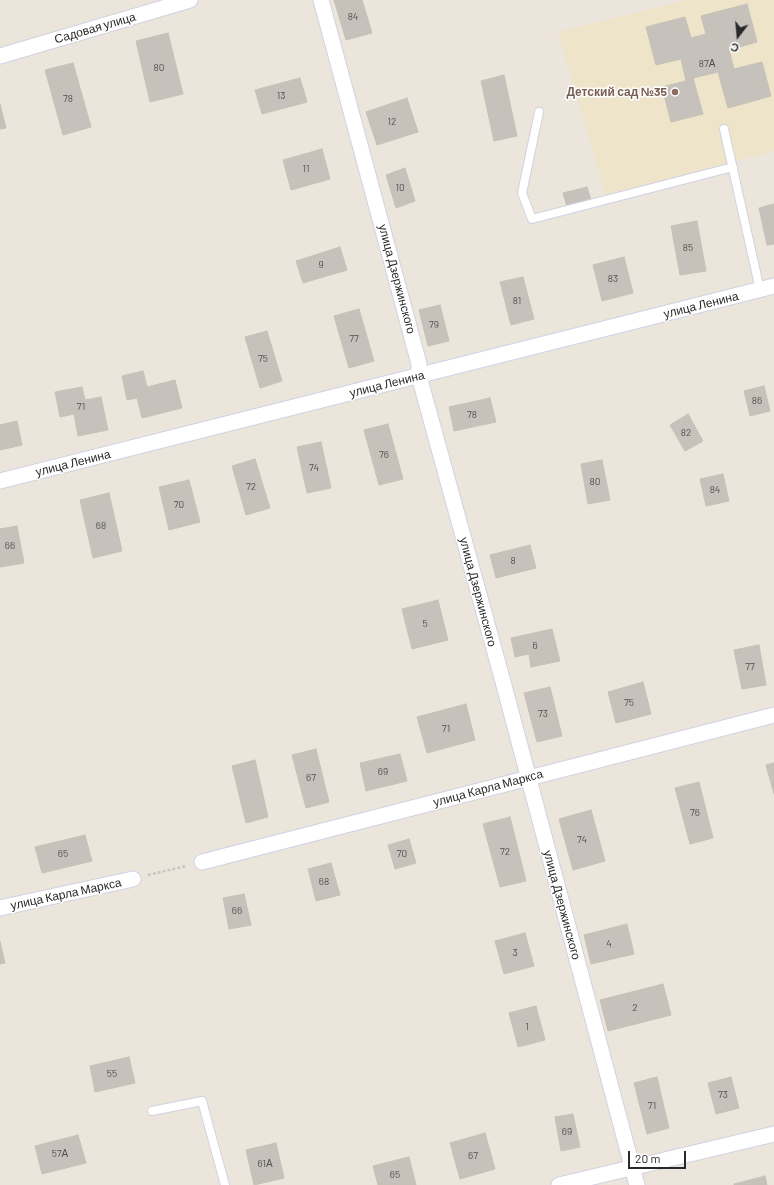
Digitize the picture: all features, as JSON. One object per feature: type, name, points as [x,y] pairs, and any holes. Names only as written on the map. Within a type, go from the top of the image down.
[{"type":"street","name":"Садовая улица","points":[[0,56],[190,0]]},
{"type":"street","name":"улица Дзержинского","points":[[322,0],[419,364],[419,376],[500,671],[637,1185]]},
{"type":"street","name":"улица Ленина","points":[[0,481],[767,288]]},
{"type":"street","name":"улица Карла Маркса","points":[[202,862],[774,715]]},
{"type":"street","name":"улица Карла Маркса","points":[[0,908],[133,879]]},
{"type":"street","points":[[559,1185],[774,1134]]},
{"type":"lane","points":[[539,112],[522,193],[532,219],[733,167]]},
{"type":"lane","points":[[724,129],[733,167],[767,288]]},
{"type":"lane","points":[[152,1111],[202,1102],[225,1185]]},
{"type":"path","points":[[133,879],[202,862]]},
{"type":"shaded area","name":"Детский сад №35","points":[[687,0],[774,0],[774,151],[606,195],[558,32]]},
{"type":"building","points":[[334,0],[362,0],[372,33],[346,40]]},
{"type":"building","points":[[747,4],[757,42],[729,50],[734,69],[762,62],[771,96],[728,108],[718,72],[693,78],[703,114],[671,122],[662,87],[686,81],[681,59],[656,65],[646,27],[685,17],[691,38],[706,34],[701,16]]},
{"type":"building","points":[[168,33],[183,94],[150,102],[136,41]]},
{"type":"building","points":[[73,63],[91,127],[63,135],[45,70]]},
{"type":"building","points":[[504,75],[517,136],[494,141],[481,81]]},
{"type":"building","points":[[300,78],[307,102],[262,114],[255,90]]},
{"type":"building","points":[[407,98],[418,132],[377,145],[366,112]]},
{"type":"building","points":[[0,104],[6,128],[0,129]]},
{"type":"building","points":[[322,149],[330,179],[291,190],[283,160]]},
{"type":"building","points":[[405,168],[415,201],[396,208],[386,175]]},
{"type":"building","points":[[587,187],[591,200],[567,207],[563,193]]},
{"type":"building","points":[[774,204],[774,244],[767,245],[759,208]]},
{"type":"building","points":[[697,221],[706,271],[680,275],[671,226]]},
{"type":"building","points":[[340,247],[347,270],[303,283],[296,261]]},
{"type":"building","points":[[624,257],[633,293],[602,301],[593,265]]},
{"type":"building","points":[[523,277],[534,319],[511,325],[500,282]]},
{"type":"building","points":[[440,305],[449,341],[428,346],[419,310]]},
{"type":"building","points":[[359,309],[374,361],[349,368],[334,316]]},
{"type":"building","points":[[267,331],[282,381],[260,388],[245,337]]},
{"type":"building","points":[[143,371],[147,387],[175,380],[182,408],[142,418],[137,398],[127,400],[122,376]]},
{"type":"building","points":[[764,386],[770,411],[750,416],[744,391]]},
{"type":"building","points":[[82,387],[85,400],[101,397],[108,430],[78,436],[74,414],[60,417],[55,392]]},
{"type":"building","points":[[490,398],[496,422],[454,431],[449,407]]},
{"type":"building","points":[[688,414],[703,441],[685,451],[670,425]]},
{"type":"building","points":[[17,421],[22,445],[0,450],[0,425]]},
{"type":"building","points":[[388,424],[403,479],[379,485],[364,430]]},
{"type":"building","points":[[321,442],[331,488],[307,493],[297,447]]},
{"type":"building","points":[[255,459],[270,508],[246,515],[232,466]]},
{"type":"building","points":[[602,460],[610,500],[588,504],[581,464]]},
{"type":"building","points":[[723,474],[729,501],[706,506],[700,479]]},
{"type":"building","points":[[189,480],[200,522],[169,530],[159,487]]},
{"type":"building","points":[[109,493],[122,551],[93,558],[80,500]]},
{"type":"building","points":[[17,526],[24,563],[0,567],[0,529]]},
{"type":"building","points":[[530,545],[536,568],[496,578],[490,555]]},
{"type":"building","points":[[438,600],[448,640],[412,649],[402,609]]},
{"type":"building","points":[[552,629],[560,661],[531,667],[529,654],[515,657],[511,638]]},
{"type":"building","points":[[759,645],[766,685],[742,689],[734,650]]},
{"type":"building","points":[[643,682],[651,714],[616,723],[608,692]]},
{"type":"building","points":[[550,687],[562,736],[537,742],[524,693]]},
{"type":"building","points":[[466,704],[475,740],[427,753],[417,717]]},
{"type":"building","points":[[316,749],[329,802],[306,808],[292,755]]},
{"type":"building","points":[[400,754],[407,781],[366,791],[360,763]]},
{"type":"building","points":[[255,760],[268,817],[246,823],[232,766]]},
{"type":"building","points":[[774,763],[774,794],[766,765]]},
{"type":"building","points":[[699,782],[713,838],[690,844],[675,788]]},
{"type":"building","points":[[591,810],[605,861],[573,870],[559,819]]},
{"type":"building","points":[[510,817],[526,881],[500,887],[483,824]]},
{"type":"building","points":[[85,835],[92,861],[42,873],[35,847]]},
{"type":"building","points":[[409,839],[416,863],[395,869],[388,845]]},
{"type":"building","points":[[331,863],[340,895],[316,901],[308,869]]},
{"type":"building","points":[[244,894],[251,925],[229,929],[223,898]]},
{"type":"building","points":[[627,924],[634,954],[591,964],[584,935]]},
{"type":"building","points":[[525,933],[534,966],[504,974],[495,941]]},
{"type":"building","points":[[0,942],[5,963],[0,964]]},
{"type":"building","points":[[663,984],[671,1015],[608,1031],[600,1000]]},
{"type":"building","points":[[536,1006],[545,1040],[518,1047],[509,1013]]},
{"type":"building","points":[[129,1057],[135,1083],[95,1092],[90,1066]]},
{"type":"building","points":[[657,1077],[669,1128],[647,1134],[634,1083]]},
{"type":"building","points":[[731,1077],[739,1108],[716,1114],[708,1083]]},
{"type":"building","points":[[573,1114],[580,1147],[561,1151],[555,1117]]},
{"type":"building","points":[[485,1133],[495,1169],[460,1179],[450,1143]]},
{"type":"building","points":[[78,1135],[86,1163],[42,1174],[35,1146]]},
{"type":"building","points":[[276,1143],[284,1178],[254,1185],[246,1150]]},
{"type":"building","points":[[409,1157],[416,1185],[378,1185],[373,1166]]},
{"type":"building","points":[[765,1176],[767,1185],[734,1185],[734,1184]]},
{"type":"place","name":"Детский сад №35","points":[[675,92]]}]
